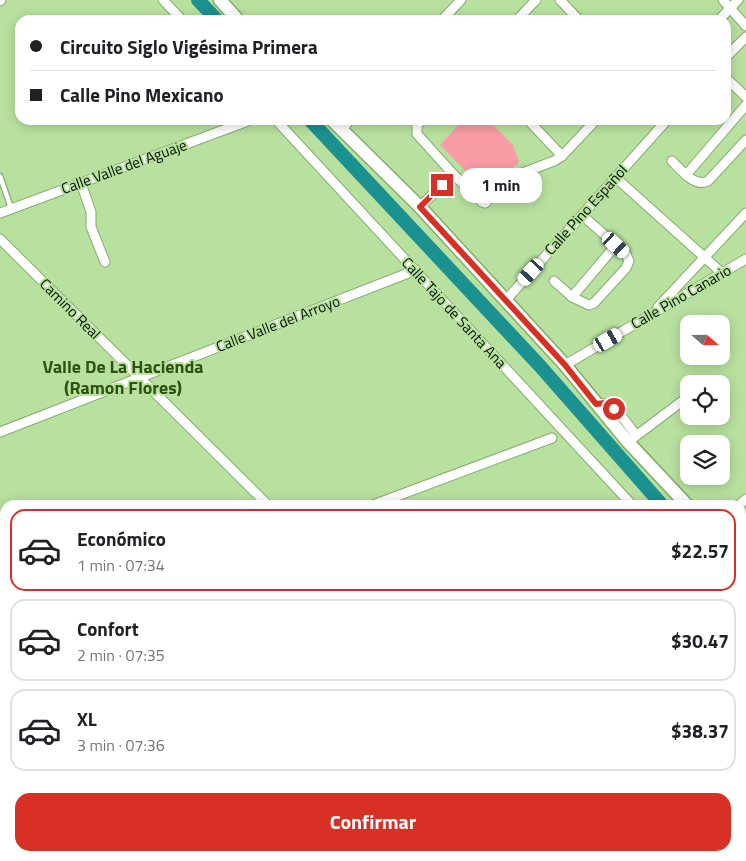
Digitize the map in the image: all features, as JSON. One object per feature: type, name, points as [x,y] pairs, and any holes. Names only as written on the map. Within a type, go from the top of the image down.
[{"type":"main road","points":[[220,0],[234,15]]},
{"type":"main road","points":[[336,125],[420,207],[506,300],[565,365],[596,404],[632,438],[683,500]]},
{"type":"street","points":[[163,0],[177,15]]},
{"type":"street","points":[[446,15],[460,0]]},
{"type":"street","points":[[522,15],[536,0]]},
{"type":"street","points":[[560,0],[574,15]]},
{"type":"street","points":[[723,0],[746,26]]},
{"type":"street","points":[[724,15],[738,0]]},
{"type":"street","points":[[731,52],[746,37]]},
{"type":"street","points":[[731,83],[746,97]]},
{"type":"street","points":[[731,122],[746,105]]},
{"type":"street","name":"Calle Valle del Aguaje","points":[[0,212],[237,125]]},
{"type":"street","name":"Calle Tajo de Santa Ana","points":[[281,125],[627,500]]},
{"type":"street","points":[[341,130],[346,125]]},
{"type":"street","points":[[417,125],[417,134],[453,174],[485,203],[517,176],[562,156],[591,125]]},
{"type":"street","points":[[533,125],[562,156]]},
{"type":"street","name":"Calle Pino Español","points":[[506,300],[662,125]]},
{"type":"street","points":[[686,175],[729,125]]},
{"type":"street","points":[[672,161],[686,175],[698,183],[704,183],[746,140]]},
{"type":"street","points":[[420,207],[453,174]]},
{"type":"street","points":[[615,177],[722,273]]},
{"type":"street","points":[[81,183],[91,212],[92,227],[105,262]]},
{"type":"street","points":[[651,314],[746,213]]},
{"type":"street","points":[[554,281],[572,297],[589,305],[594,304],[626,268],[629,261],[626,254],[582,215]]},
{"type":"street","name":"Camino Real","points":[[0,240],[263,500]]},
{"type":"street","points":[[572,297],[616,245]]},
{"type":"street","name":"Calle Pino Canario","points":[[565,365],[746,259]]},
{"type":"street","name":"Calle Valle del Arroyo","points":[[0,432],[416,270]]},
{"type":"street","points":[[632,438],[680,403]]},
{"type":"street","points":[[386,500],[552,438]]},
{"type":"lane","points":[[0,176],[11,208]]},
{"type":"shaded area","points":[[458,125],[493,125],[513,145],[519,162],[487,193],[440,145]]},
{"type":"waterway","points":[[198,0],[212,15]]},
{"type":"waterway","points":[[315,125],[540,366],[658,500]]},
{"type":"district","name":"Valle De La Hacienda (Ramon Flores)","points":[[123,377]]},
{"type":"route","points":[[442,185],[420,207],[565,365],[596,404],[602,402],[611,405],[614,409]]}]
